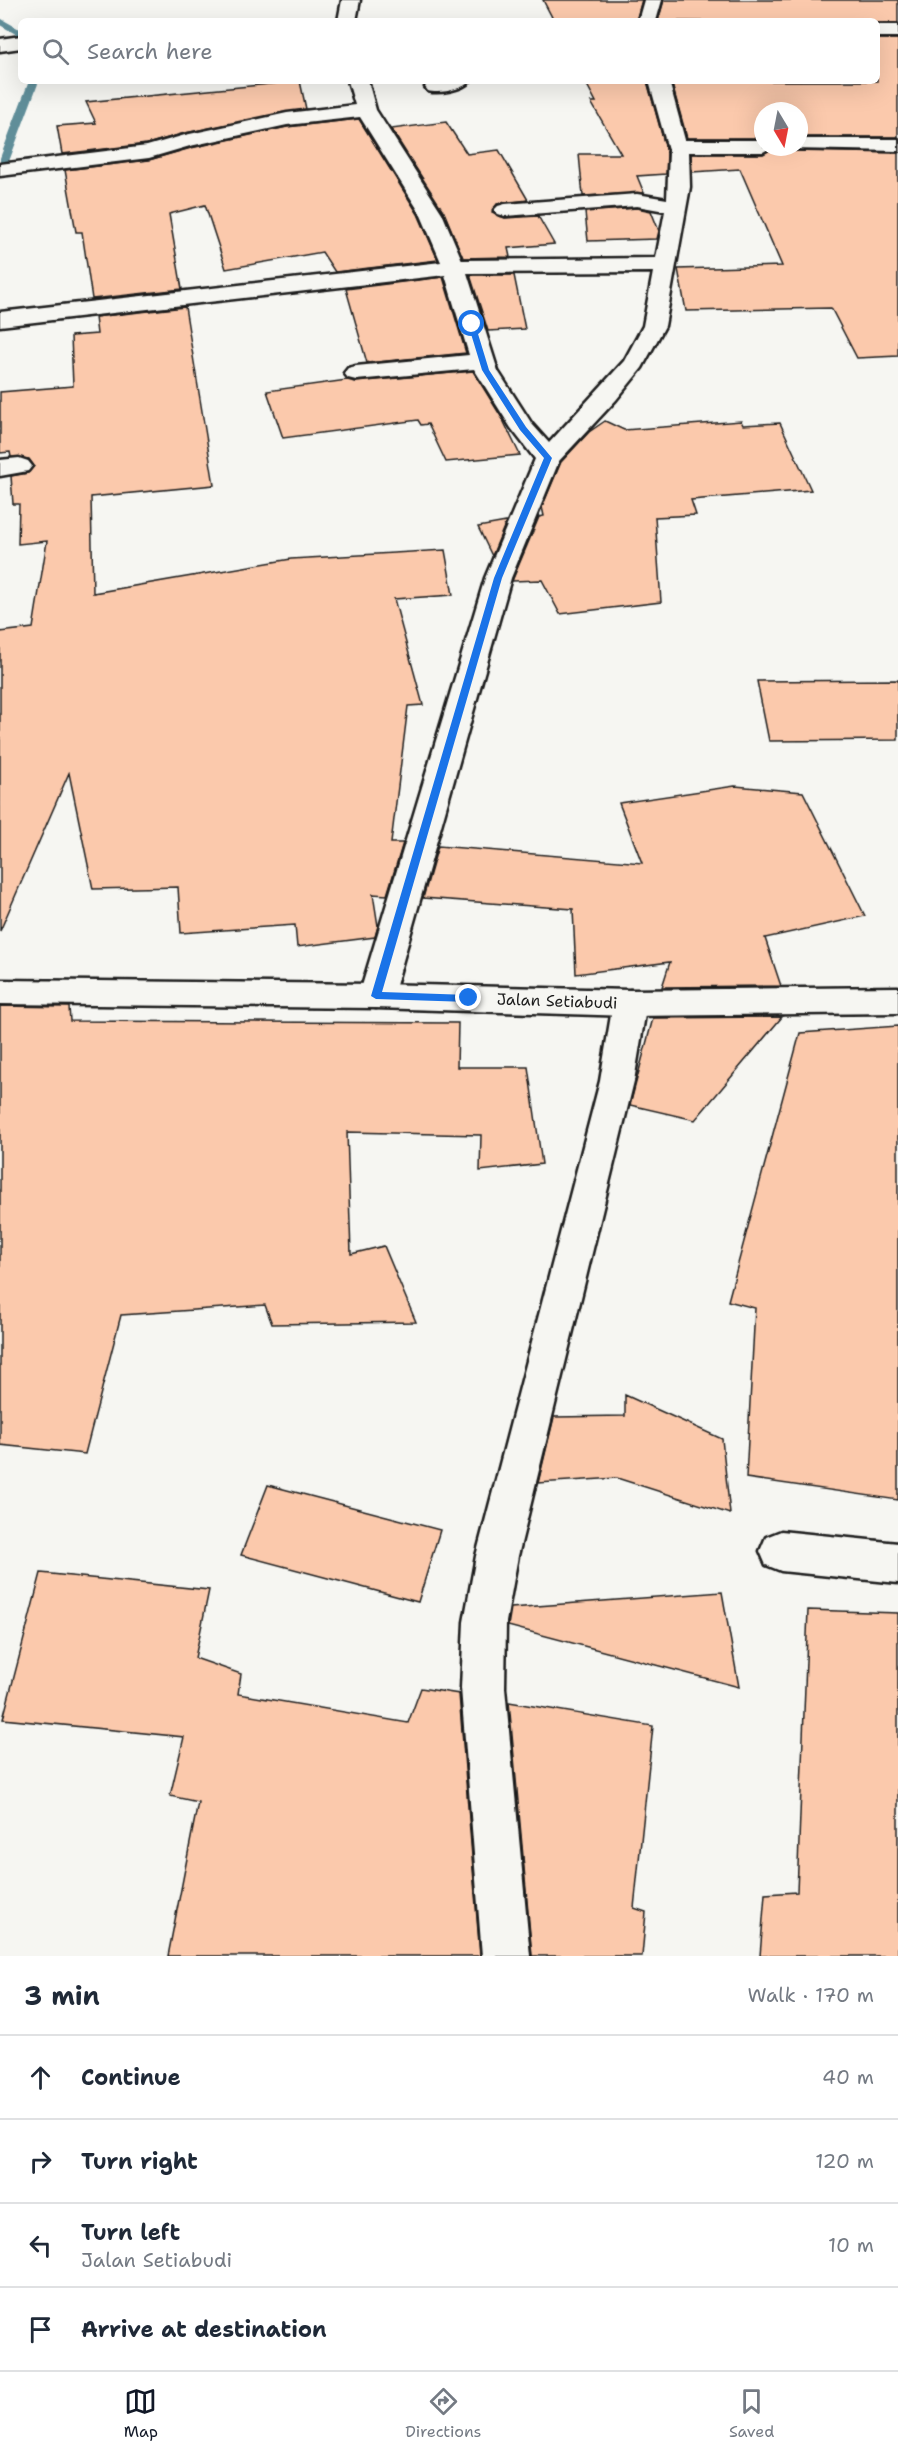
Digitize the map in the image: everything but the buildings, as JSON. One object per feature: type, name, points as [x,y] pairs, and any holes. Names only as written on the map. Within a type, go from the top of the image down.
[{"type":"street","points":[[348,18],[351,0]]},
{"type":"street","points":[[648,18],[653,0]]},
{"type":"street","points":[[880,31],[898,31]]},
{"type":"street","points":[[359,84],[366,110],[431,213],[454,267],[483,361],[502,398],[548,458]]},
{"type":"street","points":[[435,87],[448,84]]},
{"type":"street","points":[[376,996],[498,578],[548,458],[608,395],[634,363],[654,326],[680,187],[677,146],[660,84]]},
{"type":"street","points":[[0,170],[24,169],[149,152],[185,141],[287,119],[366,110]]},
{"type":"street","points":[[808,146],[898,145]]},
{"type":"street","points":[[677,146],[754,146]]},
{"type":"street","points":[[505,210],[637,200],[676,207]]},
{"type":"street","points":[[0,319],[454,267],[664,265]]},
{"type":"street","points":[[356,373],[483,361]]},
{"type":"street","name":"Jalan Setiabudi","points":[[0,992],[376,996],[630,1003],[898,1000]]},
{"type":"street","points":[[506,1956],[483,1688],[485,1622],[496,1556],[617,1081],[630,1003]]},
{"type":"street","points":[[781,1551],[898,1563]]},
{"type":"waterway","points":[[0,21],[18,32]]},
{"type":"waterway","points":[[0,172],[33,84]]},
{"type":"route","points":[[469,998],[376,996],[498,578],[548,458],[523,428],[486,370],[472,324]]}]
